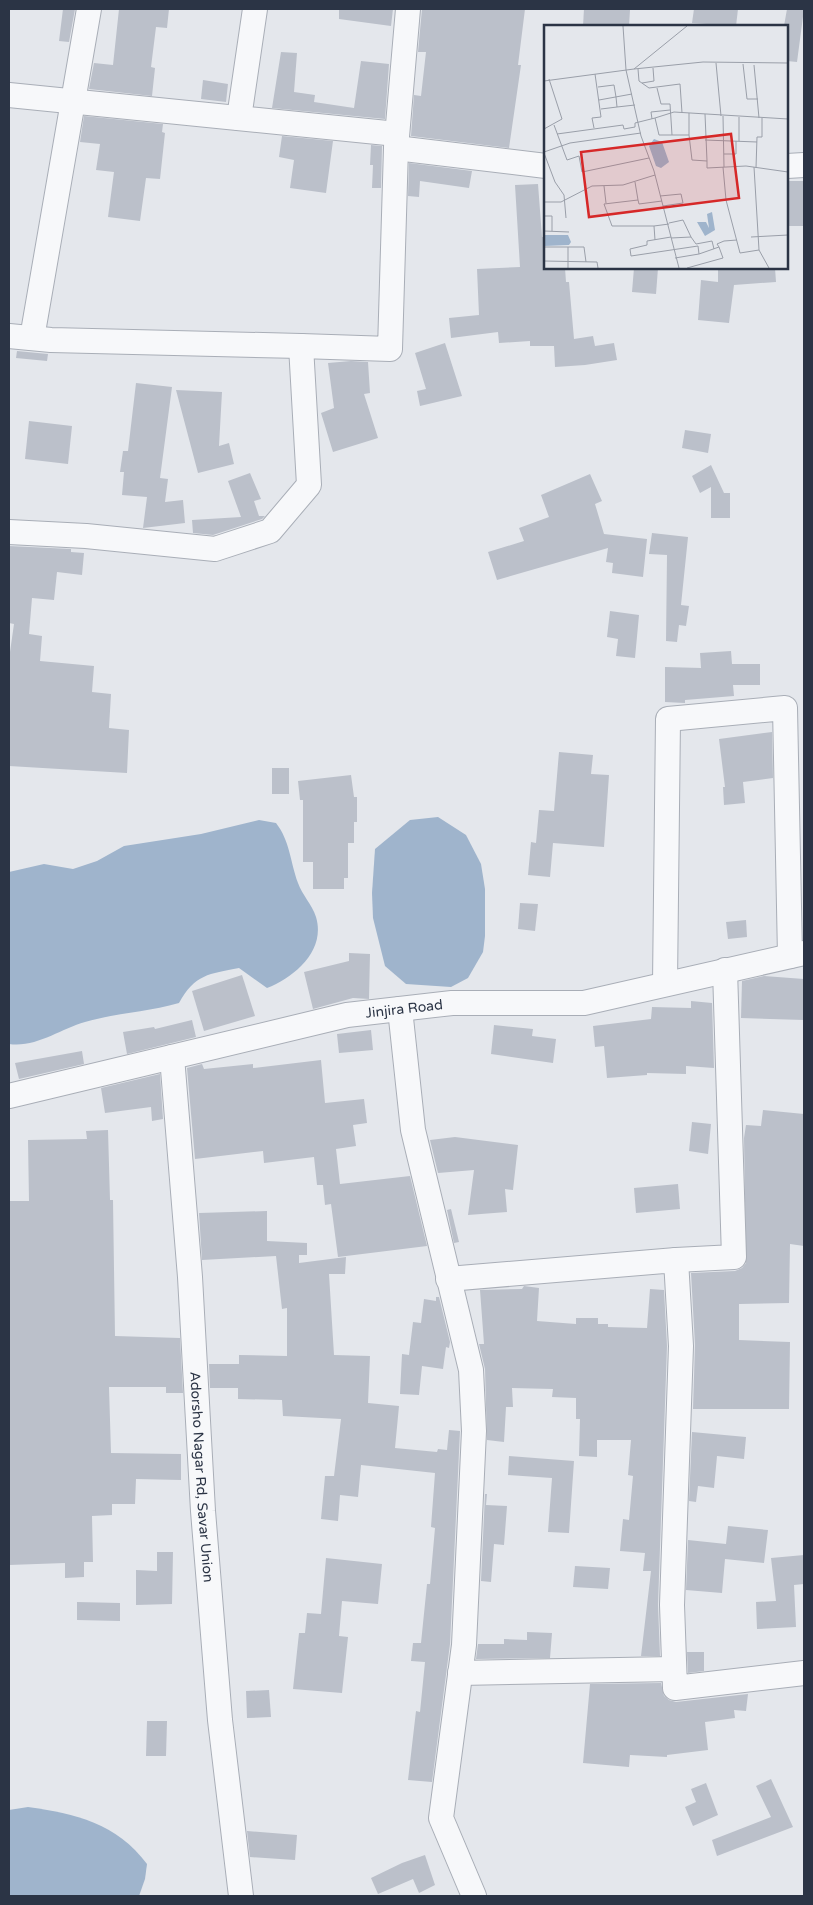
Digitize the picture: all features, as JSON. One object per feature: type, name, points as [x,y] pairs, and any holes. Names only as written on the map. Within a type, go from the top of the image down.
[{"type":"street","points":[[32,338],[89,9]]},
{"type":"street","points":[[239,118],[255,9]]},
{"type":"street","points":[[9,336],[390,349],[397,141],[408,9]]},
{"type":"street","points":[[9,95],[239,118],[397,141],[544,166]]},
{"type":"street","points":[[788,166],[804,165]]},
{"type":"street","points":[[9,532],[86,536],[215,549],[270,531],[309,485],[301,346]]},
{"type":"street","points":[[665,984],[668,720],[785,708],[797,955]]},
{"type":"street","name":"Jinjira Road","points":[[9,1096],[347,1015],[452,1004],[584,1003],[797,955]]},
{"type":"street","points":[[448,1279],[734,1257],[725,970]]},
{"type":"street","points":[[400,1009],[413,1130],[471,1370],[474,1431],[464,1645],[441,1818],[474,1896]]},
{"type":"street","name":"Adorsho Nagar Rd, Savar Union","points":[[172,1057],[190,1277],[203,1511],[220,1720],[241,1896]]},
{"type":"street","points":[[676,1260],[681,1346],[672,1604],[675,1688],[804,1673]]},
{"type":"street","points":[[460,1672],[674,1669]]},
{"type":"water","points":[[438,817],[466,835],[481,864],[485,889],[483,952],[468,978],[451,987],[406,984],[385,966],[373,918],[372,893],[375,849],[410,820]]},
{"type":"water","points":[[259,820],[276,823],[281,830],[287,844],[295,875],[316,917],[318,929],[316,940],[306,961],[288,977],[267,988],[239,968],[219,972],[197,981],[185,993],[179,1003],[108,1016],[76,1025],[38,1041],[9,1044],[9,872],[44,864],[73,869],[97,861],[124,846],[201,834]]},
{"type":"water","points":[[28,1807],[79,1817],[108,1830],[122,1839],[147,1864],[145,1879],[139,1896],[9,1896],[9,1810]]},
{"type":"building","points":[[63,9],[75,9],[69,42],[59,41]]},
{"type":"building","points":[[119,9],[169,9],[167,28],[156,27],[151,67],[155,68],[152,96],[89,89],[94,63],[113,65]]},
{"type":"building","points":[[339,9],[393,9],[391,26],[339,19]]},
{"type":"building","points":[[422,9],[525,9],[518,65],[521,65],[509,148],[411,136],[414,95],[421,96],[426,52],[418,52]]},
{"type":"building","points":[[584,9],[630,10],[629,25],[583,25]]},
{"type":"building","points":[[694,9],[738,9],[736,25],[692,23]]},
{"type":"building","points":[[787,9],[804,9],[797,62],[788,61],[788,25],[784,25]]},
{"type":"building","points":[[281,52],[297,53],[294,92],[315,95],[314,102],[354,108],[361,61],[389,64],[385,119],[272,108]]},
{"type":"building","points":[[203,80],[228,84],[226,102],[201,99]]},
{"type":"building","points":[[84,116],[163,124],[162,132],[165,133],[160,179],[146,178],[140,221],[108,217],[114,172],[96,170],[100,144],[80,142]]},
{"type":"building","points":[[282,136],[333,141],[326,193],[290,188],[294,160],[279,157]]},
{"type":"building","points":[[371,145],[382,146],[381,188],[372,188],[373,165],[370,165]]},
{"type":"building","points":[[409,163],[472,171],[469,188],[420,181],[419,197],[408,196]]},
{"type":"building","points":[[788,181],[804,181],[804,226],[788,226]]},
{"type":"building","points":[[538,184],[542,237],[544,237],[544,269],[565,269],[566,282],[569,282],[574,339],[593,336],[595,346],[614,343],[617,360],[555,367],[554,346],[530,346],[530,341],[499,343],[498,332],[451,338],[449,318],[479,315],[477,269],[520,267],[515,185]]},
{"type":"building","points":[[634,269],[658,269],[656,294],[632,292]]},
{"type":"building","points":[[718,269],[775,269],[776,282],[734,285],[729,323],[698,320],[701,280],[718,282]]},
{"type":"building","points":[[445,343],[462,396],[420,406],[417,391],[426,389],[415,353]]},
{"type":"building","points":[[17,351],[48,354],[47,361],[16,358]]},
{"type":"building","points":[[368,362],[370,393],[364,394],[378,438],[333,452],[321,413],[334,408],[328,363]]},
{"type":"building","points":[[136,383],[172,387],[160,478],[168,479],[165,502],[183,500],[185,523],[143,528],[147,497],[122,495],[124,472],[120,472],[123,451],[128,451]]},
{"type":"building","points":[[176,390],[222,392],[219,446],[229,443],[234,464],[198,473]]},
{"type":"building","points":[[29,421],[72,426],[68,464],[25,459]]},
{"type":"building","points":[[685,430],[711,434],[708,453],[682,448]]},
{"type":"building","points":[[711,465],[724,493],[730,493],[730,518],[711,518],[711,487],[700,493],[692,476]]},
{"type":"building","points":[[250,473],[261,499],[254,501],[259,516],[265,516],[262,519],[213,535],[193,533],[192,520],[241,517],[228,481]]},
{"type":"building","points":[[590,474],[602,501],[595,504],[604,534],[647,539],[643,577],[612,573],[613,563],[606,562],[608,548],[497,580],[488,552],[524,541],[519,528],[549,517],[541,495]]},
{"type":"building","points":[[652,533],[688,537],[681,605],[689,606],[686,626],[679,625],[677,642],[666,641],[667,555],[649,554]]},
{"type":"building","points":[[9,546],[71,549],[71,552],[84,553],[82,575],[57,572],[54,600],[32,598],[29,634],[42,636],[40,661],[94,666],[92,692],[111,694],[109,728],[129,730],[127,773],[9,766],[9,659],[14,624],[9,623]]},
{"type":"building","points":[[610,611],[639,615],[635,658],[616,656],[618,639],[607,637]]},
{"type":"building","points":[[731,651],[732,664],[760,664],[760,685],[733,685],[734,696],[685,700],[685,703],[665,702],[665,667],[701,668],[700,653]]},
{"type":"building","points":[[772,732],[773,778],[743,782],[745,803],[724,805],[723,787],[725,787],[719,739]]},
{"type":"building","points":[[559,752],[593,755],[591,774],[609,775],[604,847],[553,843],[550,877],[528,875],[531,842],[536,843],[539,810],[554,811]]},
{"type":"building","points":[[272,768],[289,768],[289,794],[272,794]]},
{"type":"building","points":[[351,775],[354,797],[357,797],[357,822],[354,822],[354,843],[348,843],[348,878],[344,878],[344,889],[313,889],[313,862],[303,862],[303,800],[300,800],[298,781]]},
{"type":"building","points":[[520,903],[538,904],[535,931],[518,929]]},
{"type":"building","points":[[746,920],[747,937],[728,939],[726,922]]},
{"type":"building","points":[[349,953],[370,954],[369,999],[353,998],[313,1009],[304,972],[349,961]]},
{"type":"building","points":[[242,975],[255,1016],[204,1031],[192,991]]},
{"type":"building","points":[[764,976],[804,979],[804,1020],[741,1018],[742,981]]},
{"type":"building","points":[[691,1001],[712,1003],[714,1068],[686,1066],[686,1074],[647,1073],[647,1075],[607,1078],[604,1046],[595,1047],[593,1026],[651,1019],[652,1007],[691,1008]]},
{"type":"building","points":[[192,1020],[196,1037],[127,1054],[123,1032],[154,1027],[155,1029]]},
{"type":"building","points":[[494,1025],[533,1029],[532,1036],[556,1039],[553,1063],[491,1054]]},
{"type":"building","points":[[371,1030],[373,1050],[339,1053],[337,1034]]},
{"type":"building","points":[[82,1051],[84,1064],[19,1079],[15,1063]]},
{"type":"building","points":[[321,1060],[325,1103],[364,1099],[367,1123],[353,1125],[356,1146],[336,1149],[340,1184],[410,1176],[427,1246],[338,1257],[331,1204],[325,1205],[323,1185],[317,1185],[314,1157],[264,1163],[263,1151],[195,1159],[187,1068],[202,1064],[204,1069],[253,1064],[253,1068]]},
{"type":"building","points":[[160,1074],[163,1119],[152,1121],[151,1107],[105,1113],[101,1088]]},
{"type":"building","points":[[763,1110],[804,1114],[804,1246],[790,1244],[789,1303],[739,1304],[739,1340],[790,1342],[789,1409],[693,1409],[695,1345],[691,1273],[735,1271],[742,1268],[746,1263],[744,1138],[746,1125],[761,1126]]},
{"type":"building","points":[[692,1122],[711,1124],[708,1154],[689,1151]]},
{"type":"building","points":[[108,1130],[110,1200],[113,1200],[115,1336],[180,1338],[183,1393],[166,1393],[166,1387],[109,1387],[111,1453],[181,1454],[181,1480],[136,1479],[135,1504],[112,1504],[112,1515],[92,1516],[93,1562],[84,1562],[84,1577],[65,1578],[65,1563],[9,1565],[9,1201],[29,1201],[28,1140],[87,1139],[86,1131]]},
{"type":"building","points":[[455,1137],[518,1145],[513,1190],[505,1189],[507,1212],[468,1215],[474,1170],[438,1173],[430,1140]]},
{"type":"building","points":[[678,1184],[680,1209],[636,1213],[634,1188]]},
{"type":"building","points":[[451,1209],[459,1242],[454,1243],[447,1210]]},
{"type":"building","points":[[267,1211],[267,1241],[307,1243],[307,1255],[299,1255],[299,1263],[346,1257],[345,1274],[329,1274],[334,1355],[370,1356],[368,1403],[399,1406],[395,1448],[437,1452],[438,1449],[447,1450],[449,1430],[460,1431],[450,1644],[432,1782],[408,1780],[416,1711],[420,1712],[425,1662],[411,1661],[413,1643],[421,1643],[427,1584],[430,1584],[435,1528],[431,1527],[435,1473],[361,1465],[358,1497],[340,1495],[338,1521],[321,1519],[325,1476],[334,1476],[341,1419],[283,1416],[282,1400],[238,1399],[238,1388],[210,1388],[209,1364],[239,1364],[239,1355],[287,1356],[287,1308],[282,1309],[276,1256],[202,1260],[199,1213]]},
{"type":"building","points":[[524,1286],[539,1288],[537,1321],[576,1324],[576,1318],[598,1318],[598,1324],[608,1324],[608,1327],[647,1328],[650,1289],[664,1290],[667,1346],[658,1605],[660,1656],[641,1656],[651,1571],[643,1571],[645,1553],[620,1551],[623,1519],[629,1520],[633,1476],[628,1475],[631,1440],[597,1440],[597,1457],[579,1456],[580,1419],[576,1419],[576,1398],[552,1397],[553,1389],[512,1388],[513,1407],[506,1407],[504,1442],[487,1440],[485,1369],[479,1344],[484,1344],[480,1290],[522,1289]]},
{"type":"building","points":[[436,1297],[439,1297],[450,1342],[449,1348],[446,1347],[443,1369],[422,1366],[419,1395],[400,1394],[402,1354],[409,1355],[413,1322],[421,1323],[424,1299],[436,1301]]},
{"type":"building","points":[[692,1432],[746,1437],[744,1459],[717,1456],[714,1488],[698,1486],[696,1502],[689,1501]]},
{"type":"building","points":[[509,1456],[574,1461],[569,1533],[548,1532],[552,1478],[508,1475]]},
{"type":"building","points":[[485,1494],[487,1494],[486,1505],[507,1506],[504,1545],[494,1544],[491,1582],[481,1581]]},
{"type":"building","points":[[728,1526],[768,1530],[764,1563],[725,1559],[722,1593],[686,1590],[688,1540],[726,1544]]},
{"type":"building","points":[[157,1552],[173,1552],[172,1604],[136,1605],[136,1570],[157,1571]]},
{"type":"building","points":[[804,1555],[804,1584],[794,1585],[796,1627],[757,1629],[756,1602],[776,1601],[771,1558]]},
{"type":"building","points":[[326,1558],[382,1564],[378,1604],[342,1601],[339,1636],[348,1637],[342,1693],[293,1689],[299,1633],[305,1633],[307,1613],[321,1614]]},
{"type":"building","points":[[575,1566],[610,1568],[608,1589],[573,1587]]},
{"type":"building","points":[[77,1602],[120,1603],[120,1621],[77,1620]]},
{"type":"building","points":[[527,1632],[552,1633],[550,1658],[476,1659],[478,1644],[504,1644],[504,1639],[527,1640]]},
{"type":"building","points":[[687,1652],[704,1652],[704,1671],[688,1673]]},
{"type":"building","points":[[661,1683],[664,1696],[676,1702],[748,1694],[746,1711],[734,1710],[735,1718],[705,1722],[708,1750],[667,1755],[667,1757],[630,1755],[629,1767],[583,1763],[590,1684]]},
{"type":"building","points":[[269,1690],[271,1717],[247,1718],[246,1691]]},
{"type":"building","points":[[147,1721],[167,1721],[166,1756],[146,1756]]},
{"type":"building","points":[[771,1779],[793,1827],[717,1856],[712,1840],[771,1817],[756,1786]]},
{"type":"building","points":[[706,1783],[718,1815],[693,1826],[685,1807],[696,1802],[691,1789]]},
{"type":"building","points":[[247,1831],[297,1835],[295,1860],[250,1857]]},
{"type":"building","points":[[425,1855],[435,1885],[419,1893],[413,1879],[378,1894],[371,1878],[402,1863]]}]
